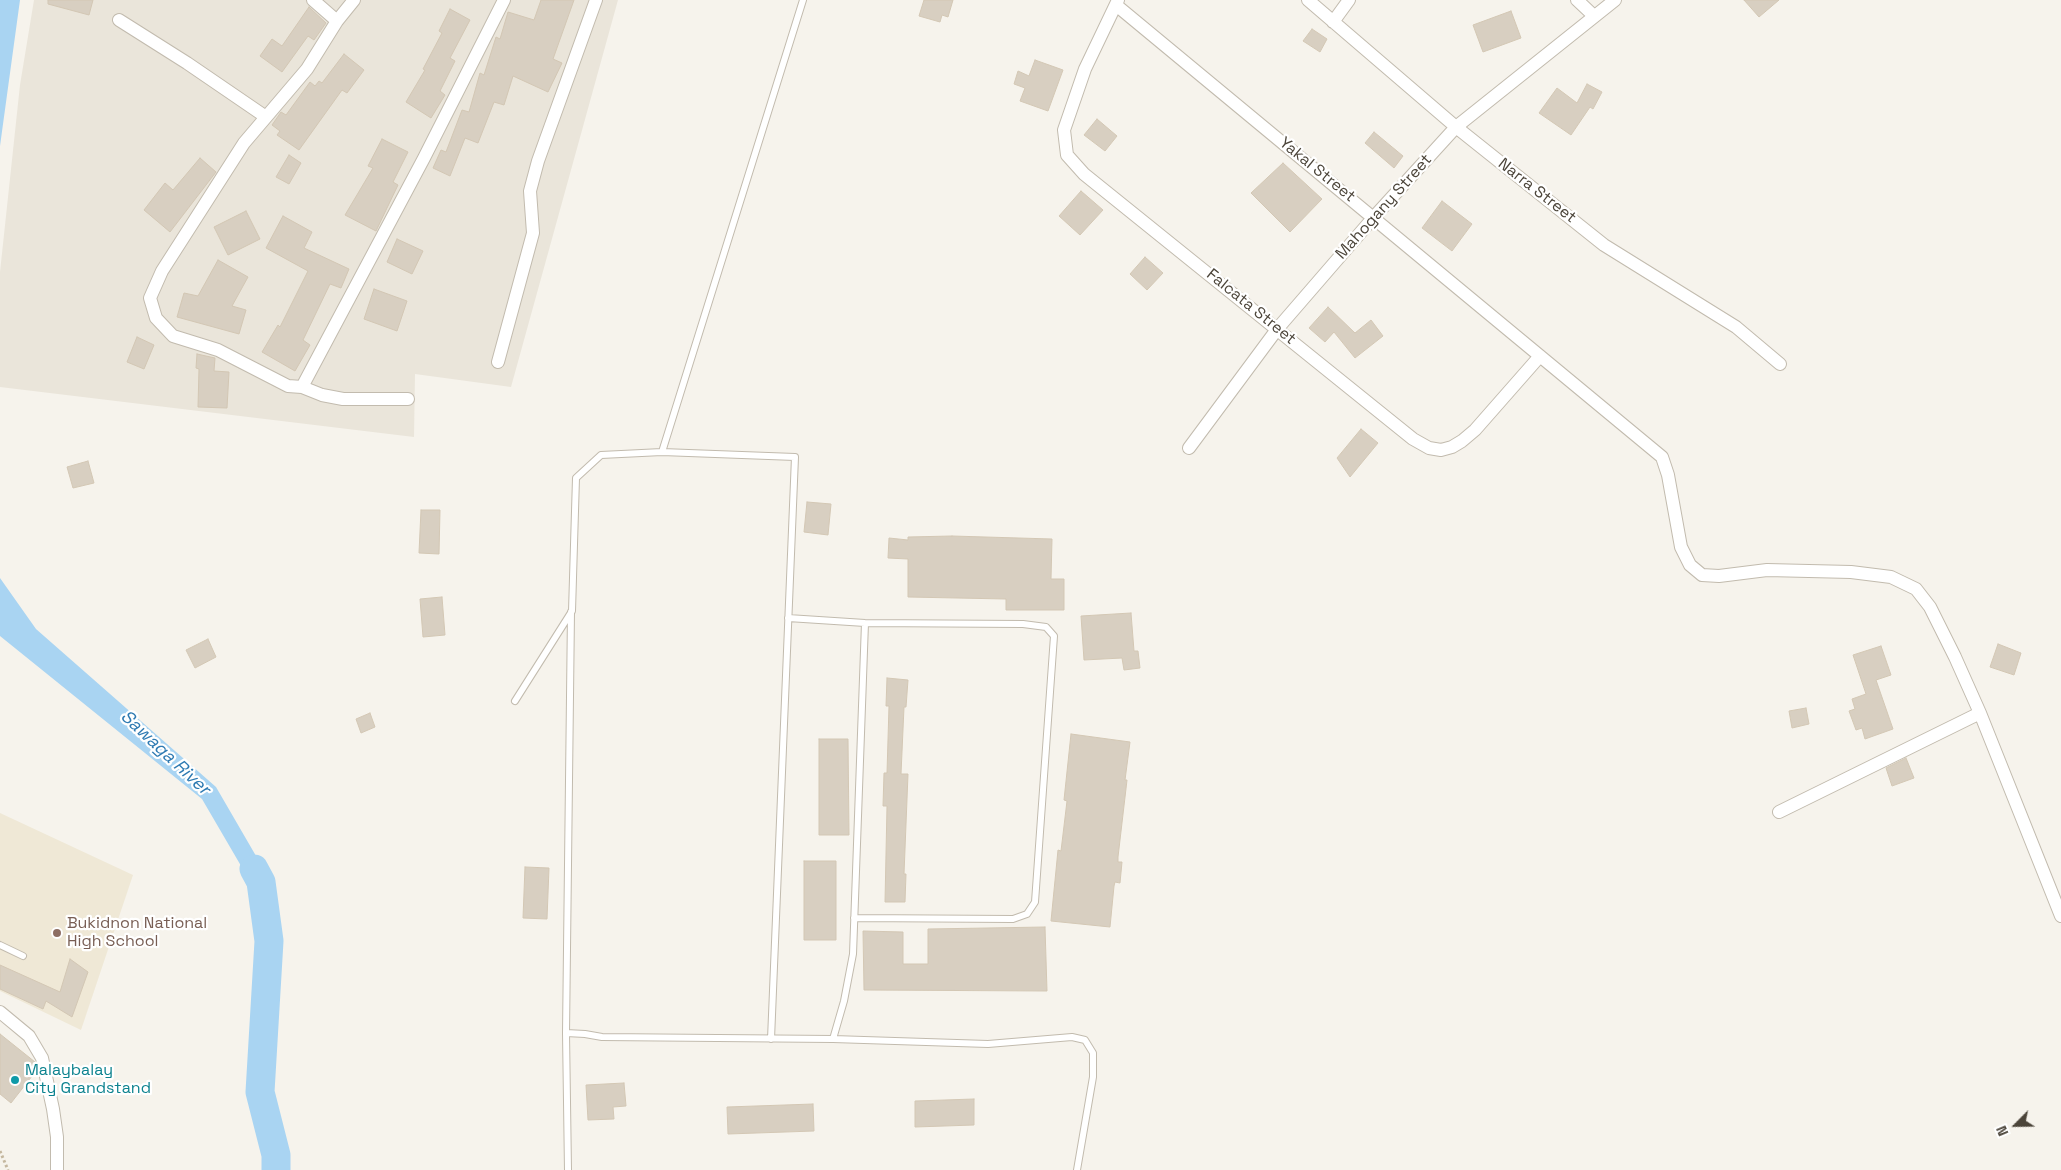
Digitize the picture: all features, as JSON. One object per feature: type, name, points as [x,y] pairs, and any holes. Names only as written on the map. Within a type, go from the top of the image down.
[{"type":"street","points":[[313,0],[337,21]]},
{"type":"street","points":[[354,0],[337,21],[307,69],[244,143],[162,271],[150,298],[156,318],[173,336],[218,350],[288,386],[343,399],[408,399]]},
{"type":"street","points":[[302,388],[433,141],[504,0]]},
{"type":"street","points":[[498,362],[532,233],[530,191],[538,161],[596,0]]},
{"type":"street","name":"Narra Street","points":[[1308,0],[1456,127],[1604,245],[1736,327],[1780,364]]},
{"type":"street","points":[[1333,22],[1349,0]]},
{"type":"street","points":[[1577,0],[1594,16]]},
{"type":"street","name":"Mahogany Street","points":[[1189,448],[1278,328],[1374,217],[1456,127],[1614,0]]},
{"type":"street","name":"Falcata Street","points":[[1117,2],[1085,69],[1064,130],[1067,155],[1084,174],[1278,328],[1413,439],[1429,448],[1441,450],[1457,444],[1475,430],[1540,356]]},
{"type":"street","name":"Yakal Street","points":[[1117,2],[1662,457],[1668,476],[1681,547],[1690,565],[1702,575],[1720,576],[1767,570],[1851,572],[1891,577],[1916,589],[1930,607],[1980,713]]},
{"type":"street","points":[[119,20],[187,63],[266,117]]},
{"type":"street","points":[[1779,812],[1980,713],[2061,916]]},
{"type":"street","points":[[0,1012],[28,1036],[42,1058],[57,1137],[57,1170]]},
{"type":"lane","points":[[662,452],[803,0]]},
{"type":"lane","points":[[568,1170],[566,1033],[572,611],[576,478],[601,455],[662,452],[795,457],[771,1038]]},
{"type":"lane","points":[[515,701],[572,611]]},
{"type":"lane","points":[[788,618],[865,623],[1023,624],[1046,627],[1054,636],[1035,902],[1027,914],[1013,919],[854,918]]},
{"type":"lane","points":[[833,1039],[844,1001],[853,954],[865,623]]},
{"type":"lane","points":[[0,945],[23,956]]},
{"type":"lane","points":[[566,1033],[586,1034],[602,1038],[771,1038],[988,1044],[1072,1037],[1085,1040],[1093,1053],[1093,1077],[1077,1170]]},
{"type":"path","points":[[0,1151],[8,1170]]},
{"type":"shaded area","points":[[34,0],[618,0],[511,387],[415,374],[414,437],[0,387],[0,272],[20,85]]},
{"type":"shaded area","name":"Bukidnon National High School","points":[[0,813],[133,875],[81,1030],[0,991]]},
{"type":"water","points":[[0,0],[20,0],[0,146]]},
{"type":"water","points":[[0,578],[36,629],[216,787],[263,868],[265,907],[202,799],[0,636]]},
{"type":"building","points":[[48,0],[93,0],[89,15],[48,4]]},
{"type":"building","points":[[541,0],[574,0],[553,59],[562,63],[548,92],[513,76],[504,105],[494,102],[478,143],[465,138],[450,176],[433,168],[441,150],[446,152],[462,110],[469,112],[480,73],[484,75],[496,37],[500,39],[508,12],[534,20]]},
{"type":"building","points":[[924,0],[953,0],[948,17],[942,15],[940,22],[919,16]]},
{"type":"building","points":[[1744,0],[1779,0],[1759,17]]},
{"type":"building","points":[[309,7],[326,23],[314,40],[308,36],[282,72],[260,56],[272,39],[282,46]]},
{"type":"building","points":[[450,9],[470,20],[450,58],[455,61],[440,91],[445,95],[431,118],[406,102],[425,70],[423,69],[442,33],[439,31]]},
{"type":"building","points":[[1511,11],[1521,38],[1483,52],[1473,25]]},
{"type":"building","points":[[1312,29],[1327,39],[1320,52],[1303,41]]},
{"type":"building","points":[[344,54],[364,70],[347,93],[342,90],[299,150],[277,135],[280,131],[272,125],[281,112],[286,115],[310,82],[315,86],[319,81],[322,83]]},
{"type":"building","points":[[1035,60],[1063,70],[1048,111],[1020,101],[1025,88],[1014,84],[1018,71],[1029,76]]},
{"type":"building","points":[[1587,84],[1602,92],[1593,109],[1590,107],[1571,135],[1539,113],[1557,88],[1577,103]]},
{"type":"building","points":[[1097,119],[1117,136],[1105,151],[1084,135]]},
{"type":"building","points":[[1374,132],[1403,156],[1394,168],[1365,143]]},
{"type":"building","points":[[382,139],[408,152],[393,182],[398,185],[376,231],[345,215],[373,168],[368,166]]},
{"type":"building","points":[[289,155],[301,163],[289,184],[276,177]]},
{"type":"building","points":[[200,158],[216,172],[170,232],[144,210],[165,183],[173,190]]},
{"type":"building","points":[[1283,163],[1322,199],[1290,232],[1251,193]]},
{"type":"building","points":[[1081,191],[1103,210],[1080,235],[1059,216]]},
{"type":"building","points":[[1442,201],[1472,224],[1452,251],[1422,228]]},
{"type":"building","points":[[246,211],[260,239],[228,255],[214,227]]},
{"type":"building","points":[[283,216],[312,232],[304,248],[349,269],[341,288],[330,284],[303,340],[310,345],[295,371],[262,352],[278,325],[280,327],[308,271],[266,248]]},
{"type":"building","points":[[397,239],[423,251],[412,274],[387,262]]},
{"type":"building","points":[[1145,257],[1163,273],[1147,290],[1130,274]]},
{"type":"building","points":[[218,260],[248,277],[232,306],[246,310],[239,334],[177,317],[184,293],[198,296]]},
{"type":"building","points":[[374,289],[407,301],[397,331],[364,319]]},
{"type":"building","points":[[1328,307],[1355,333],[1371,320],[1383,336],[1355,358],[1334,332],[1325,342],[1309,328]]},
{"type":"building","points":[[137,337],[154,345],[144,369],[127,362]]},
{"type":"building","points":[[197,354],[215,358],[214,371],[229,372],[227,408],[198,407],[199,369],[196,368]]},
{"type":"building","points":[[1361,429],[1378,443],[1350,477],[1337,458]]},
{"type":"building","points":[[88,461],[94,483],[73,488],[67,467]]},
{"type":"building","points":[[807,502],[831,504],[828,535],[804,532]]},
{"type":"building","points":[[421,510],[440,510],[439,554],[419,553]]},
{"type":"building","points":[[952,536],[1052,539],[1051,579],[1064,579],[1064,610],[1006,610],[1006,599],[908,597],[908,559],[888,558],[889,538],[908,540],[908,537]]},
{"type":"building","points":[[442,597],[445,635],[423,637],[420,599]]},
{"type":"building","points":[[1131,613],[1134,651],[1138,651],[1140,668],[1124,670],[1122,658],[1084,660],[1081,616]]},
{"type":"building","points":[[208,639],[216,657],[195,668],[186,650]]},
{"type":"building","points":[[1998,644],[2021,653],[2014,675],[1990,667]]},
{"type":"building","points":[[1881,646],[1891,675],[1876,680],[1893,729],[1865,739],[1862,728],[1856,730],[1849,711],[1855,709],[1852,699],[1866,694],[1853,655]]},
{"type":"building","points":[[887,678],[908,680],[906,707],[904,707],[901,774],[908,774],[904,874],[906,874],[905,902],[885,902],[887,806],[883,806],[884,773],[887,773],[889,706],[886,706]]},
{"type":"building","points":[[1806,708],[1809,724],[1792,728],[1789,711]]},
{"type":"building","points":[[370,713],[375,727],[361,733],[356,719]]},
{"type":"building","points":[[1071,734],[1130,742],[1118,857],[1118,862],[1122,862],[1120,883],[1115,882],[1114,886],[1110,927],[1051,921],[1058,850],[1061,851],[1067,801],[1064,800]]},
{"type":"building","points":[[819,739],[848,739],[849,835],[819,835]]},
{"type":"building","points":[[1906,758],[1914,778],[1892,786],[1886,768]]},
{"type":"building","points":[[804,861],[836,861],[836,940],[804,940]]},
{"type":"building","points":[[525,867],[549,868],[547,919],[523,918]]},
{"type":"building","points":[[1045,927],[1047,991],[864,990],[863,931],[903,932],[903,964],[928,964],[928,929]]},
{"type":"building","points":[[70,959],[88,972],[72,1017],[46,1001],[43,1009],[0,989],[0,965],[60,992]]},
{"type":"building","name":"Malaybalay City Grandstand","points":[[0,1034],[35,1062],[36,1071],[11,1103],[0,1094]]},
{"type":"building","points":[[624,1083],[626,1106],[613,1107],[614,1119],[588,1120],[586,1085]]},
{"type":"building","points":[[974,1099],[974,1125],[915,1127],[915,1101]]},
{"type":"building","points":[[813,1104],[814,1131],[728,1134],[727,1107]]},
{"type":"waterway","name":"Sawaga River","points":[[254,869],[261,882],[269,941],[260,1092],[276,1155],[276,1170]]},
{"type":"place","name":"Bukidnon National High School","points":[[57,933]]},
{"type":"place","name":"Malaybalay City Grandstand","points":[[15,1080]]}]
